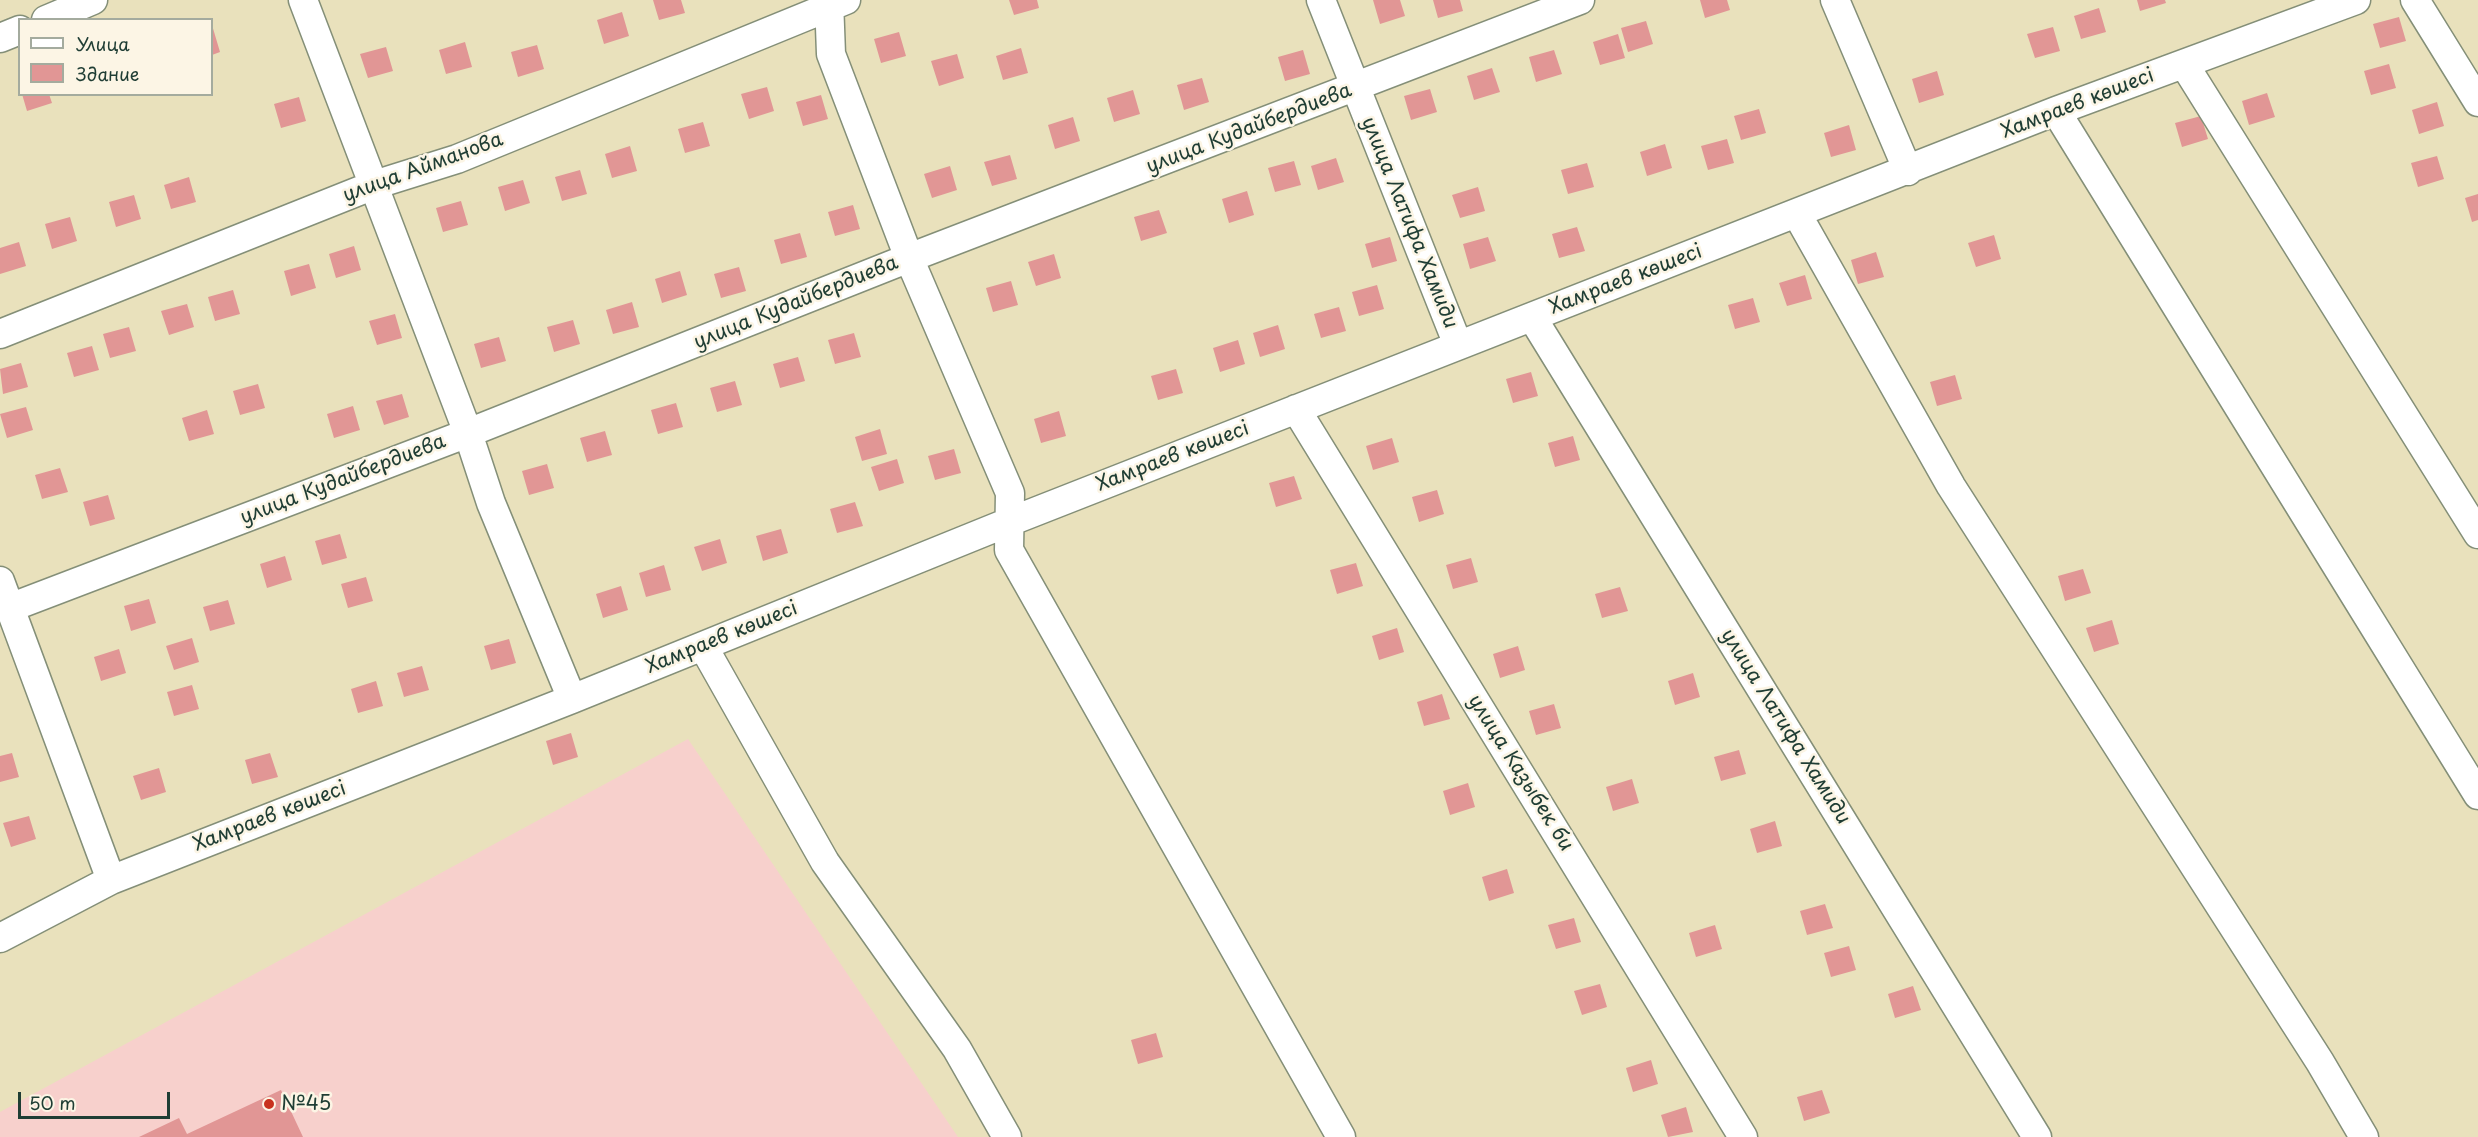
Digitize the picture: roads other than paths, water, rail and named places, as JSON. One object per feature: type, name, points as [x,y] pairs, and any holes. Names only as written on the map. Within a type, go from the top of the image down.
[{"type":"street","points":[[51,18],[93,0]]},
{"type":"street","points":[[303,0],[468,433],[491,503],[572,699]]},
{"type":"street","name":"улица Латифа Хамиди","points":[[1321,0],[1458,345]]},
{"type":"street","name":"улица Кудайбердиева","points":[[4,594],[468,433],[909,258],[1355,89],[1580,0]]},
{"type":"street","points":[[1835,0],[1908,171]]},
{"type":"street","name":"Хамраев көшесі","points":[[0,938],[111,880],[572,699],[1009,522],[2056,111],[2356,0]]},
{"type":"street","points":[[2415,0],[2478,102]]},
{"type":"street","points":[[835,2],[831,54],[909,258],[1010,493],[1009,550],[1341,1137]]},
{"type":"street","name":"улица Айманова","points":[[0,334],[374,184],[457,159],[835,2]]},
{"type":"street","points":[[0,38],[18,31]]},
{"type":"street","points":[[2184,63],[2478,534]]},
{"type":"street","points":[[2056,111],[2478,795]]},
{"type":"street","points":[[1797,214],[1951,486],[2313,1052],[2364,1137]]},
{"type":"street","name":"улица Латифа Хамиди","points":[[1532,317],[2037,1137]]},
{"type":"street","name":"улица Казыбек би","points":[[1296,409],[1743,1137]]},
{"type":"street","points":[[4,594],[111,880]]},
{"type":"street","points":[[703,646],[825,862],[957,1049],[1007,1137]]},
{"type":"place","name":"№45","points":[[269,1104]]}]
